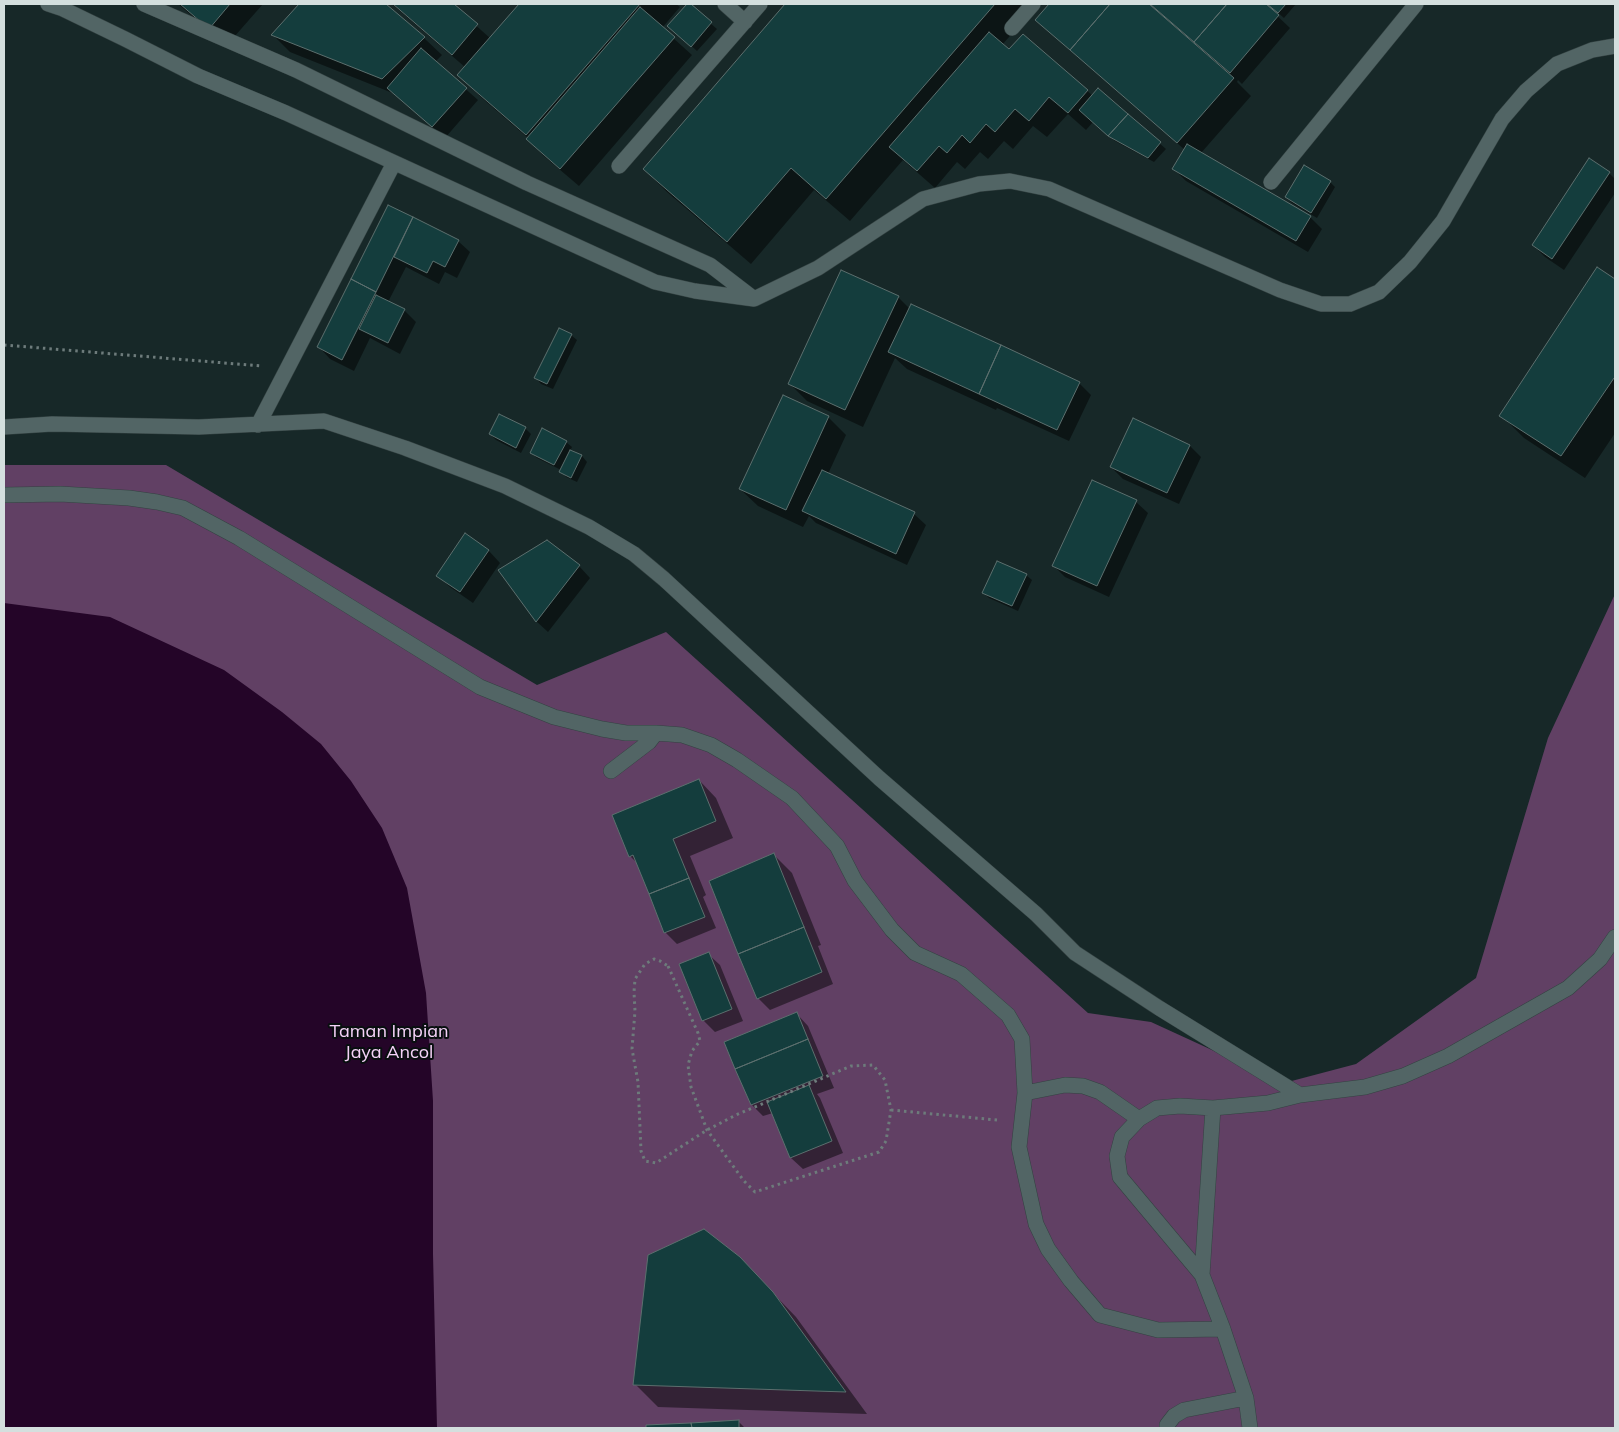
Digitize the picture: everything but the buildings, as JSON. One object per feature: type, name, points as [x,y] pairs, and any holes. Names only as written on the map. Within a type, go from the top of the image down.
[{"type":"lane","points":[[48,4],[63,9],[198,76],[286,113],[655,282],[695,291],[754,299],[818,268],[923,199],[979,184],[1010,181],[1048,189],[1280,290],[1321,304],[1350,304],[1379,292],[1410,262],[1443,221],[1502,119],[1526,91],[1557,64],[1592,50],[1615,46]]},
{"type":"lane","points":[[144,4],[296,70],[528,183],[710,265],[754,299]]},
{"type":"lane","points":[[725,4],[745,22]]},
{"type":"lane","points":[[619,166],[760,4]]},
{"type":"lane","points":[[1012,28],[1033,4]]},
{"type":"lane","points":[[1272,182],[1413,5]]},
{"type":"lane","points":[[258,425],[394,162]]},
{"type":"lane","points":[[4,427],[52,424],[200,427],[324,421],[405,448],[505,486],[589,527],[634,554],[671,586],[879,778],[1036,914],[1075,953],[1300,1096]]},
{"type":"lane","points":[[4,495],[60,494],[129,498],[183,508],[240,538],[480,687],[554,717],[602,729],[626,733],[682,735],[711,745],[737,760],[792,798],[837,846],[855,881],[892,930],[915,953],[962,974],[1008,1015],[1022,1039],[1024,1093],[1019,1147],[1036,1224],[1048,1249],[1071,1281],[1100,1315],[1158,1330],[1223,1329]]},
{"type":"lane","points":[[611,771],[649,742],[656,733]]},
{"type":"lane","points":[[1250,1428],[1246,1398],[1202,1274],[1120,1177],[1117,1156],[1122,1138],[1139,1119],[1157,1108],[1180,1106],[1213,1108],[1268,1103],[1300,1096],[1365,1087],[1403,1076],[1448,1056],[1568,988],[1600,959],[1615,937]]},
{"type":"lane","points":[[1024,1093],[1065,1085],[1083,1086],[1100,1092],[1139,1119]]},
{"type":"lane","points":[[1202,1274],[1213,1108]]},
{"type":"lane","points":[[1167,1428],[1167,1425],[1174,1416],[1184,1410],[1246,1398]]},
{"type":"path","points":[[4,345],[287,368]]},
{"type":"path","points":[[707,1130],[691,1086],[688,1065],[692,1051],[700,1041],[698,1033],[668,966],[654,959],[645,964],[635,979],[634,992],[635,1011],[632,1048],[638,1082],[641,1151],[646,1161],[656,1163],[707,1130],[736,1114],[851,1066],[873,1065],[885,1080],[891,1110],[886,1141],[879,1152],[755,1192],[744,1181],[707,1130]]},
{"type":"path","points":[[891,1110],[1022,1123]]},
{"type":"green space","name":"Taman Impian Jaya Ancol","points":[[4,465],[166,465],[537,685],[666,632],[1088,1013],[1151,1022],[1284,1083],[1356,1064],[1476,978],[1548,738],[1615,594],[1615,1428],[4,1428]]},
{"type":"shaded area","points":[[4,603],[110,617],[224,670],[282,712],[321,744],[351,781],[382,828],[407,888],[426,993],[433,1101],[433,1254],[437,1428],[4,1428]]}]
